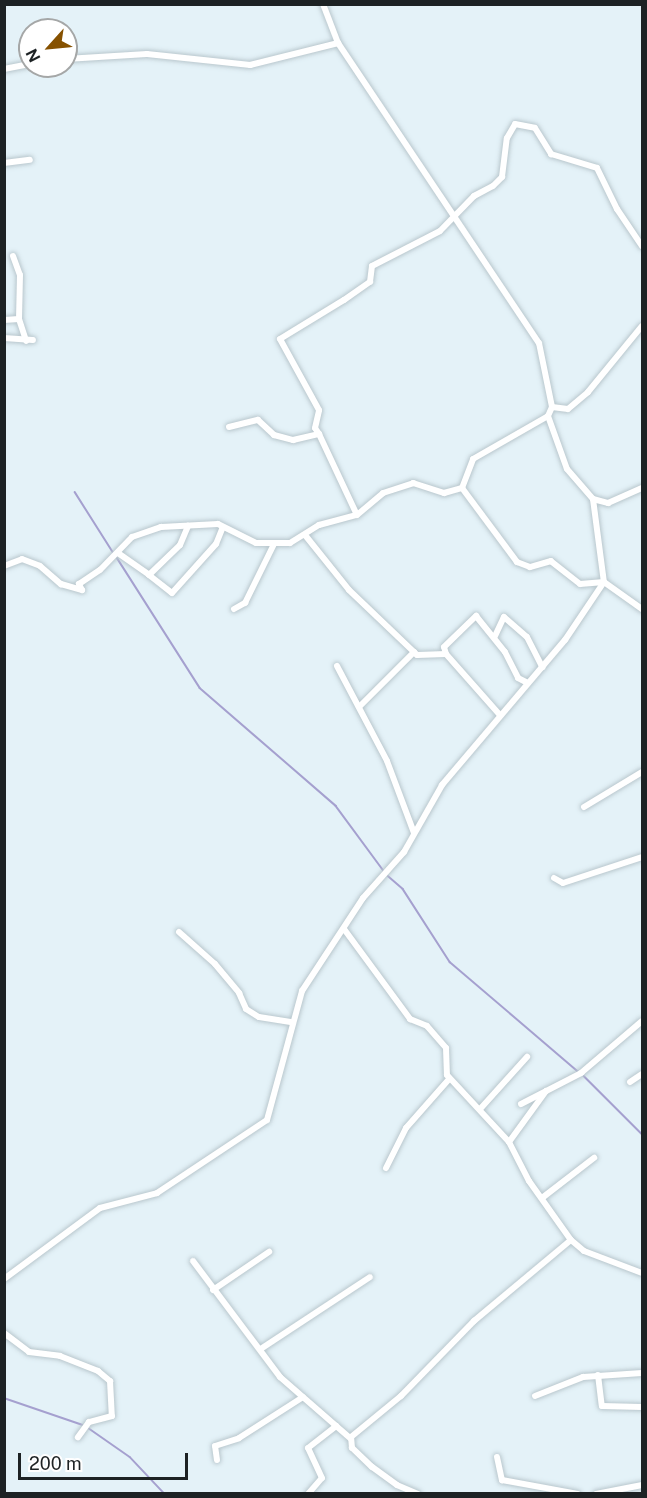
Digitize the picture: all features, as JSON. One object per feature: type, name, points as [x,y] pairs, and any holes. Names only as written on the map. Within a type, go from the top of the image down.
[{"type":"street","points":[[323,4],[338,43],[453,218],[539,343],[552,407],[548,416],[474,459],[462,488]]},
{"type":"street","points":[[78,58],[147,54],[250,65],[338,43]]},
{"type":"street","points":[[357,515],[315,428],[319,410],[280,339],[369,282],[372,266],[440,231],[502,177],[507,138],[515,124],[535,128],[551,154],[597,168],[617,209],[642,246]]},
{"type":"street","points":[[4,163],[30,160]]},
{"type":"street","points":[[4,338],[29,340],[19,319],[20,275],[13,256]]},
{"type":"street","points":[[4,320],[19,319]]},
{"type":"street","points":[[552,407],[568,409],[588,392],[642,326]]},
{"type":"street","points":[[4,1279],[100,1208],[157,1193],[267,1120],[291,1022],[303,991],[344,929],[414,834],[442,785],[542,667],[604,582],[593,499],[567,469],[548,416]]},
{"type":"street","points":[[229,428],[258,420],[274,435],[293,440],[319,434]]},
{"type":"street","points":[[4,566],[22,559],[40,566],[61,584],[82,591],[79,584],[138,535],[179,524],[223,527],[256,543],[274,544],[305,535],[319,525],[357,515],[383,493],[413,483],[444,493],[462,488]]},
{"type":"street","points":[[462,488],[518,562],[530,567],[551,561],[580,584],[604,582],[642,609]]},
{"type":"street","points":[[593,499],[608,503],[642,488]]},
{"type":"street","points":[[149,574],[180,545],[188,526]]},
{"type":"street","points":[[118,553],[172,593],[216,544],[223,527]]},
{"type":"street","points":[[305,535],[349,590],[414,652],[446,654]]},
{"type":"street","points":[[234,609],[245,603],[274,544]]},
{"type":"street","points":[[500,715],[446,654],[444,647],[476,616],[495,636],[518,678],[528,683]]},
{"type":"street","points":[[495,636],[504,617],[527,637],[542,667]]},
{"type":"street","points":[[359,707],[414,652]]},
{"type":"street","points":[[337,666],[387,761],[414,834]]},
{"type":"street","points":[[584,807],[642,772]]},
{"type":"street","points":[[554,878],[563,883],[642,857]]},
{"type":"street","points":[[344,929],[404,1012],[419,1026],[427,1026],[446,1048],[449,1079],[481,1108],[509,1142],[542,1198],[571,1240],[584,1251],[642,1273]]},
{"type":"street","points":[[179,933],[215,964],[239,993],[246,1009],[259,1017],[291,1022]]},
{"type":"street","points":[[521,1104],[581,1074],[642,1021]]},
{"type":"street","points":[[481,1108],[526,1057]]},
{"type":"street","points":[[630,1082],[642,1074]]},
{"type":"street","points":[[386,1168],[406,1128],[449,1079]]},
{"type":"street","points":[[509,1142],[546,1091]]},
{"type":"street","points":[[542,1198],[594,1158]]},
{"type":"street","points":[[351,1439],[401,1396],[474,1321],[571,1240]]},
{"type":"street","points":[[213,1290],[269,1252]]},
{"type":"street","points":[[193,1260],[213,1290],[262,1348],[280,1377],[351,1439],[352,1448],[372,1467],[397,1485],[418,1494]]},
{"type":"street","points":[[262,1348],[370,1277]]},
{"type":"street","points":[[4,1333],[29,1352],[60,1356],[98,1371],[110,1381],[112,1416],[89,1422],[78,1437]]},
{"type":"street","points":[[536,1396],[598,1375],[642,1373]]},
{"type":"street","points":[[598,1375],[602,1406],[642,1407]]},
{"type":"street","points":[[217,1460],[215,1446],[239,1438],[303,1397]]},
{"type":"street","points":[[308,1494],[322,1478],[308,1448],[336,1426]]},
{"type":"street","points":[[497,1457],[502,1480],[578,1494]]},
{"type":"street","points":[[596,1494],[642,1485]]},
{"type":"waterway","points":[[75,492],[113,552]]},
{"type":"waterway","points":[[116,556],[200,688],[336,806],[384,871]]},
{"type":"waterway","points":[[387,875],[403,889],[450,962],[579,1072]]},
{"type":"waterway","points":[[583,1075],[642,1134]]},
{"type":"waterway","points":[[4,1398],[83,1425]]},
{"type":"waterway","points":[[87,1427],[130,1457],[165,1494]]}]
